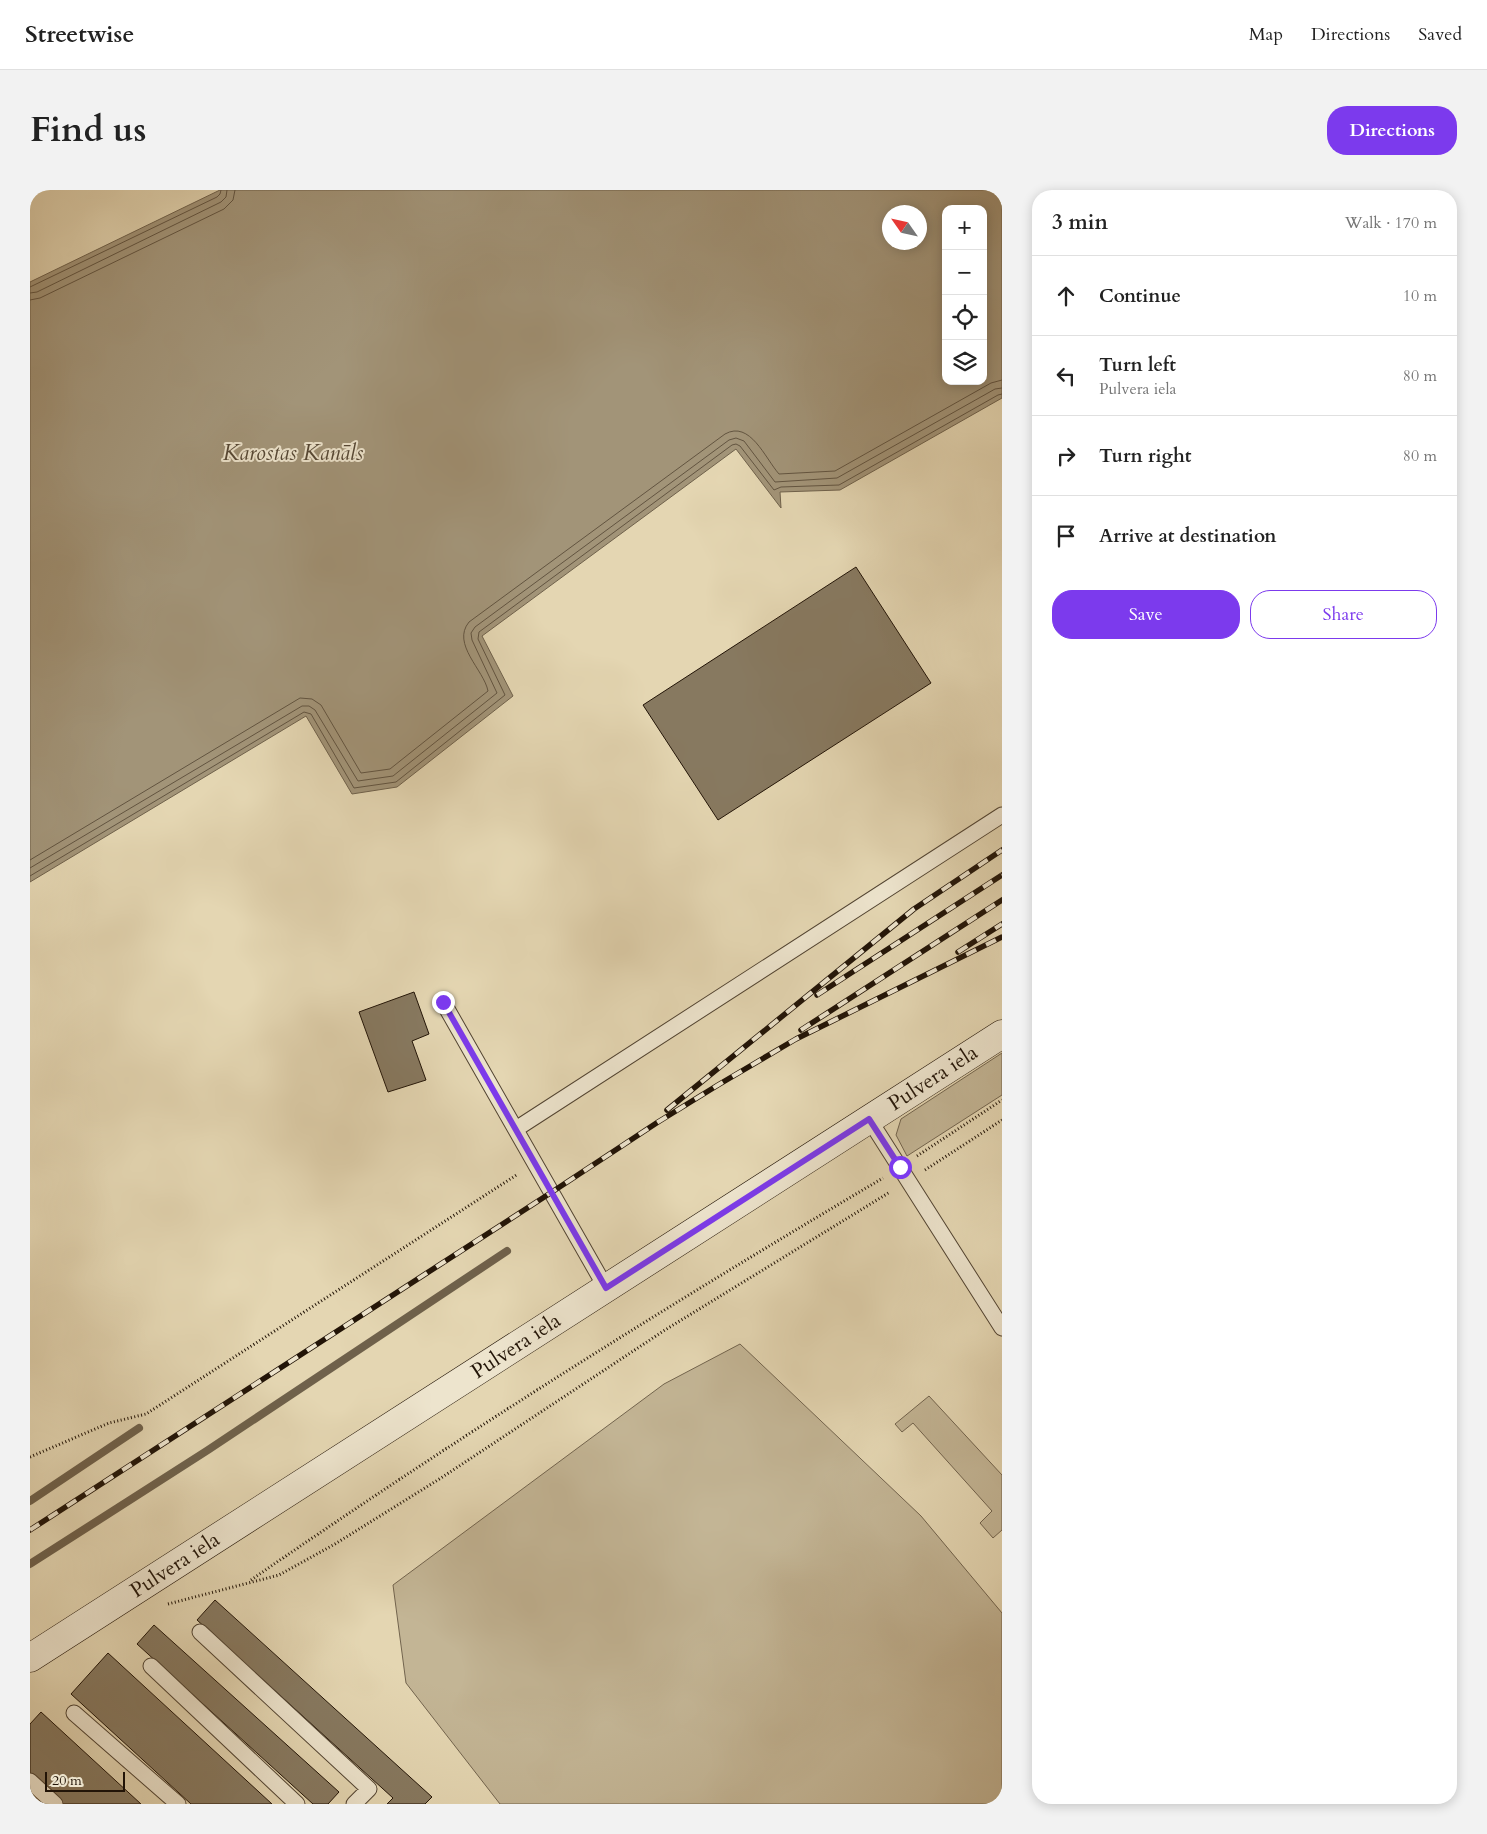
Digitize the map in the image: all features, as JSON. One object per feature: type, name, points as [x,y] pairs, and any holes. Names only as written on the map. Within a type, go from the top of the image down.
[{"type":"main road","name":"Pulvera iela","points":[[30,1658],[1002,1034]]},
{"type":"lane","points":[[516,1129],[1002,814]]},
{"type":"lane","points":[[443,1002],[606,1288]]},
{"type":"lane","points":[[869,1119],[1002,1328]]},
{"type":"lane","points":[[200,1632],[369,1789],[354,1804]]},
{"type":"lane","points":[[152,1666],[297,1804]]},
{"type":"lane","points":[[74,1713],[178,1804]]},
{"type":"lane","points":[[30,1781],[55,1804]]},
{"type":"path","points":[[161,1606],[279,1575],[335,1544],[441,1478],[904,1174],[1002,1100]]},
{"type":"path","points":[[248,1582],[359,1505],[730,1268],[1002,1120]]},
{"type":"path","points":[[30,1457],[109,1423],[146,1414],[535,1163]]},
{"type":"shaded area","points":[[1002,1053],[1002,1095],[907,1156],[896,1135],[901,1119]]},
{"type":"shaded area","points":[[740,1344],[921,1516],[1002,1613],[1002,1804],[500,1804],[406,1683],[393,1585],[664,1384]]},
{"type":"shaded area","points":[[929,1396],[1002,1475],[1002,1530],[993,1538],[980,1523],[992,1511],[913,1423],[902,1432],[895,1424]]},
{"type":"water","name":"Karostas Kanāls","points":[[220,190],[1002,190],[1002,398],[840,490],[780,492],[781,508],[736,449],[482,636],[513,696],[397,787],[352,794],[306,716],[30,882],[30,282]]},
{"type":"building","points":[[856,567],[931,683],[718,820],[643,705]]},
{"type":"building","points":[[414,992],[429,1034],[412,1041],[426,1080],[388,1092],[359,1012]]},
{"type":"building","points":[[215,1600],[432,1797],[425,1804],[387,1804],[393,1798],[197,1620]]},
{"type":"building","points":[[154,1625],[339,1792],[328,1804],[313,1804],[137,1644]]},
{"type":"building","points":[[108,1653],[272,1804],[191,1804],[71,1694]]},
{"type":"building","points":[[41,1712],[141,1804],[63,1804],[30,1774],[30,1724]]},
{"type":"waterway","points":[[30,1564],[208,1450],[507,1251]]},
{"type":"waterway","points":[[30,1501],[139,1428]]},
{"type":"railway","points":[[667,1110],[914,909],[1002,850]]},
{"type":"railway","points":[[817,995],[1002,875]]},
{"type":"railway","points":[[801,1030],[1002,900]]},
{"type":"railway","points":[[958,952],[1002,924]]},
{"type":"railway","points":[[30,1530],[658,1122],[718,1085],[796,1039],[1002,937]]},
{"type":"route","points":[[443,1002],[606,1288],[869,1119],[900,1167]]}]
